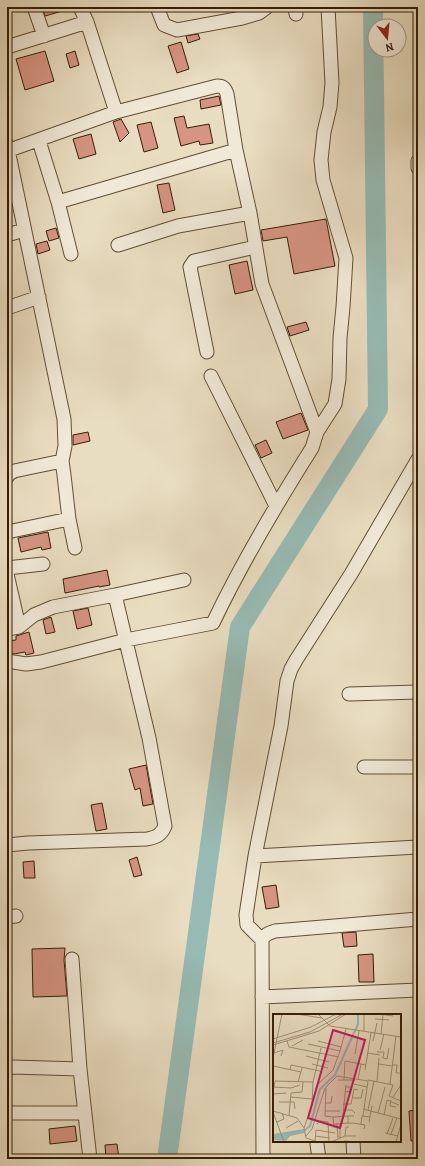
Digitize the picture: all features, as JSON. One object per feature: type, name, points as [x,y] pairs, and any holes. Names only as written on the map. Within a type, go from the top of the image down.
[{"type":"street","points":[[34,7],[44,36]]},
{"type":"street","points":[[80,7],[87,22],[116,112]]},
{"type":"street","points":[[157,7],[164,25],[177,30],[242,18],[259,13],[267,7]]},
{"type":"street","points":[[7,661],[26,664],[41,662],[126,640],[213,623],[236,574],[312,448],[317,432],[335,404],[339,379],[340,338],[346,258],[323,180],[321,160],[324,132],[330,107],[332,83],[328,7]]},
{"type":"street","points":[[7,47],[87,22]]},
{"type":"street","points":[[75,548],[69,519],[62,461],[65,446],[64,419],[8,149],[39,141],[116,112],[212,87],[222,86],[227,94],[236,150],[250,213],[262,284],[317,432]]},
{"type":"street","points":[[39,141],[58,202],[71,254]]},
{"type":"street","points":[[58,202],[236,150]]},
{"type":"street","points":[[418,161],[418,168]]},
{"type":"street","points":[[118,246],[178,226],[250,213]]},
{"type":"street","points":[[7,235],[24,230]]},
{"type":"street","points":[[207,352],[190,267],[194,261],[255,247]]},
{"type":"street","points":[[7,308],[39,297]]},
{"type":"street","points":[[211,376],[276,506]]},
{"type":"street","points":[[262,940],[250,929],[246,921],[255,856],[281,726],[290,669],[351,574],[418,459]]},
{"type":"street","points":[[7,477],[14,470],[62,461]]},
{"type":"street","points":[[7,530],[12,531],[69,519]]},
{"type":"street","points":[[7,568],[43,564]]},
{"type":"street","points":[[7,574],[13,628],[34,615],[53,607],[184,580]]},
{"type":"street","points":[[7,845],[148,839],[156,837],[162,833],[165,826],[149,738],[115,595]]},
{"type":"street","points":[[349,694],[418,692]]},
{"type":"street","points":[[364,767],[418,767]]},
{"type":"street","points":[[255,856],[418,847]]},
{"type":"street","points":[[263,1159],[268,1084],[262,998],[262,940],[264,936],[275,931],[418,919]]},
{"type":"street","points":[[72,959],[80,1069],[90,1159]]},
{"type":"street","points":[[262,998],[418,990]]},
{"type":"street","points":[[7,1068],[80,1069]]},
{"type":"street","points":[[7,1113],[85,1114]]},
{"type":"street","points":[[353,1142],[354,1159]]},
{"type":"street","points":[[317,1144],[319,1159]]},
{"type":"building","points":[[42,7],[66,7],[66,10],[45,16]]},
{"type":"building","points":[[198,34],[200,39],[188,43],[186,36]]},
{"type":"building","points":[[181,42],[189,69],[177,73],[168,46]]},
{"type":"building","points":[[45,51],[54,81],[25,90],[16,59]]},
{"type":"building","points":[[75,51],[79,65],[70,68],[66,54]]},
{"type":"building","points":[[219,96],[221,105],[201,109],[200,100]]},
{"type":"building","points":[[184,116],[187,128],[209,124],[213,143],[200,145],[199,141],[181,146],[174,118]]},
{"type":"building","points":[[121,119],[129,133],[120,142],[113,122]]},
{"type":"building","points":[[151,122],[158,148],[144,152],[137,125]]},
{"type":"building","points":[[91,134],[96,154],[79,159],[73,139]]},
{"type":"building","points":[[169,183],[175,210],[163,213],[157,185]]},
{"type":"building","points":[[326,219],[335,266],[294,274],[287,237],[263,241],[261,230]]},
{"type":"building","points":[[56,228],[59,238],[49,241],[46,231]]},
{"type":"building","points":[[47,241],[50,250],[38,254],[36,244]]},
{"type":"building","points":[[247,261],[253,290],[235,294],[229,265]]},
{"type":"building","points":[[306,322],[309,330],[290,336],[287,327]]},
{"type":"building","points":[[301,413],[308,430],[283,439],[276,422]]},
{"type":"building","points":[[88,432],[90,441],[73,445],[73,435]]},
{"type":"building","points":[[266,440],[272,453],[261,458],[255,445]]},
{"type":"building","points":[[48,532],[51,548],[42,550],[41,547],[21,552],[18,538]]},
{"type":"building","points":[[107,570],[110,585],[65,593],[63,579]]},
{"type":"building","points":[[88,608],[92,625],[77,629],[73,611]]},
{"type":"building","points":[[51,617],[55,632],[46,634],[43,620]]},
{"type":"building","points":[[29,632],[34,653],[26,655],[25,652],[14,654],[10,653],[7,641],[16,640],[16,636]]},
{"type":"building","points":[[146,765],[153,804],[143,806],[140,788],[135,790],[129,769]]},
{"type":"building","points":[[102,803],[107,829],[96,831],[91,805]]},
{"type":"building","points":[[137,857],[142,875],[134,877],[129,860]]},
{"type":"building","points":[[34,861],[35,878],[24,878],[23,862]]},
{"type":"building","points":[[276,885],[279,907],[266,909],[262,887]]},
{"type":"building","points":[[356,932],[357,946],[344,947],[342,933]]},
{"type":"building","points":[[65,948],[64,960],[67,996],[33,997],[32,949]]},
{"type":"building","points":[[373,954],[374,982],[359,982],[358,955]]},
{"type":"building","points":[[418,1110],[418,1141],[411,1141],[409,1111]]},
{"type":"building","points":[[75,1126],[77,1141],[50,1144],[49,1129]]},
{"type":"building","points":[[117,1144],[119,1159],[106,1159],[105,1145]]},
{"type":"waterway","points":[[167,1159],[240,627],[378,409],[373,7]]}]
